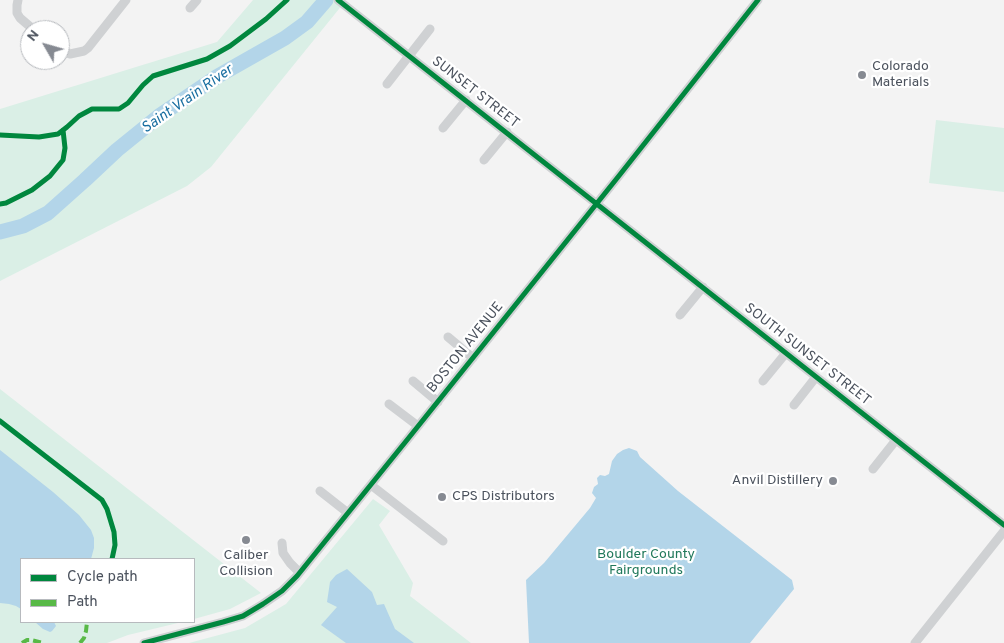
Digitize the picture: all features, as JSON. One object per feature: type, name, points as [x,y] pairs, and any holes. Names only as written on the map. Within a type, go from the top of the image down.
[{"type":"street","points":[[18,0],[17,13],[22,20]]},
{"type":"street","points":[[70,54],[84,51],[88,48],[126,0]]},
{"type":"street","points":[[190,8],[197,0]]},
{"type":"street","name":"SUNSET STREET","points":[[339,0],[596,203]]},
{"type":"street","name":"BOSTON AVENUE","points":[[144,643],[243,616],[282,591],[300,572],[438,402],[758,0]]},
{"type":"street","points":[[386,84],[430,29]]},
{"type":"street","points":[[443,128],[466,100]]},
{"type":"street","points":[[484,160],[507,132]]},
{"type":"street","name":"SOUTH SUNSET STREET","points":[[596,203],[1004,525]]},
{"type":"street","points":[[680,315],[703,287]]},
{"type":"street","points":[[448,338],[473,358]]},
{"type":"street","points":[[764,381],[786,353]]},
{"type":"street","points":[[794,405],[816,377]]},
{"type":"street","points":[[413,381],[438,402]]},
{"type":"street","points":[[389,404],[418,426]]},
{"type":"street","points":[[873,469],[896,440]]},
{"type":"street","points":[[371,484],[443,541]]},
{"type":"street","points":[[320,491],[348,513]]},
{"type":"street","points":[[915,643],[1004,531]]},
{"type":"street","points":[[282,543],[283,553],[300,572]]},
{"type":"green space","points":[[253,0],[338,0],[343,4],[211,167],[187,186],[0,281],[0,109],[217,42]]},
{"type":"green space","points":[[936,120],[1004,128],[1004,192],[929,183]]},
{"type":"green space","points":[[0,389],[261,593],[230,609],[195,619],[195,558],[20,558],[20,623],[178,623],[128,635],[107,643],[0,643]]},
{"type":"green space","points":[[373,499],[390,511],[379,525],[413,583],[410,596],[471,643],[189,643],[245,628],[286,604]]},
{"type":"water","name":"Boulder County Fairgrounds","points":[[629,448],[637,451],[640,457],[678,491],[792,580],[794,589],[750,643],[529,643],[526,580],[544,563],[590,508],[596,498],[592,493],[594,487],[598,484],[597,478],[600,475],[605,476],[609,474],[612,461],[617,454]]},
{"type":"water","points":[[0,450],[79,515],[91,530],[94,538],[94,548],[91,558],[20,558],[20,608],[0,603]]},
{"type":"water","points":[[347,569],[372,592],[377,605],[384,604],[395,629],[414,643],[346,643],[321,625],[337,607],[327,602],[330,582],[336,575]]},
{"type":"water","points":[[36,623],[54,623],[56,626],[50,632]]},
{"type":"waterway","name":"Saint Vrain River","points":[[0,232],[23,226],[48,213],[117,150],[159,116],[218,76],[285,38],[307,22],[326,0]]},
{"type":"marked path","points":[[80,643],[84,638],[87,623]]},
{"type":"marked path","points":[[22,643],[27,640],[43,643]]},
{"type":"cycle path","points":[[0,135],[39,137],[58,134],[79,116],[92,109],[119,109],[128,103],[153,76],[207,59],[230,46],[266,19],[287,0]]},
{"type":"cycle path","points":[[338,0],[1004,525]]},
{"type":"cycle path","points":[[144,643],[243,616],[282,591],[297,576],[758,0]]},
{"type":"cycle path","points":[[0,204],[32,190],[50,176],[63,160],[65,148],[63,130]]},
{"type":"cycle path","points":[[0,421],[102,500],[107,509],[114,532],[115,545],[112,558]]},
{"type":"place","name":"Colorado Materials","points":[[862,75]]},
{"type":"place","name":"Anvil Distillery","points":[[833,481]]},
{"type":"place","name":"CPS Distributors","points":[[442,497]]},
{"type":"place","name":"Caliber Collision","points":[[246,540]]}]
